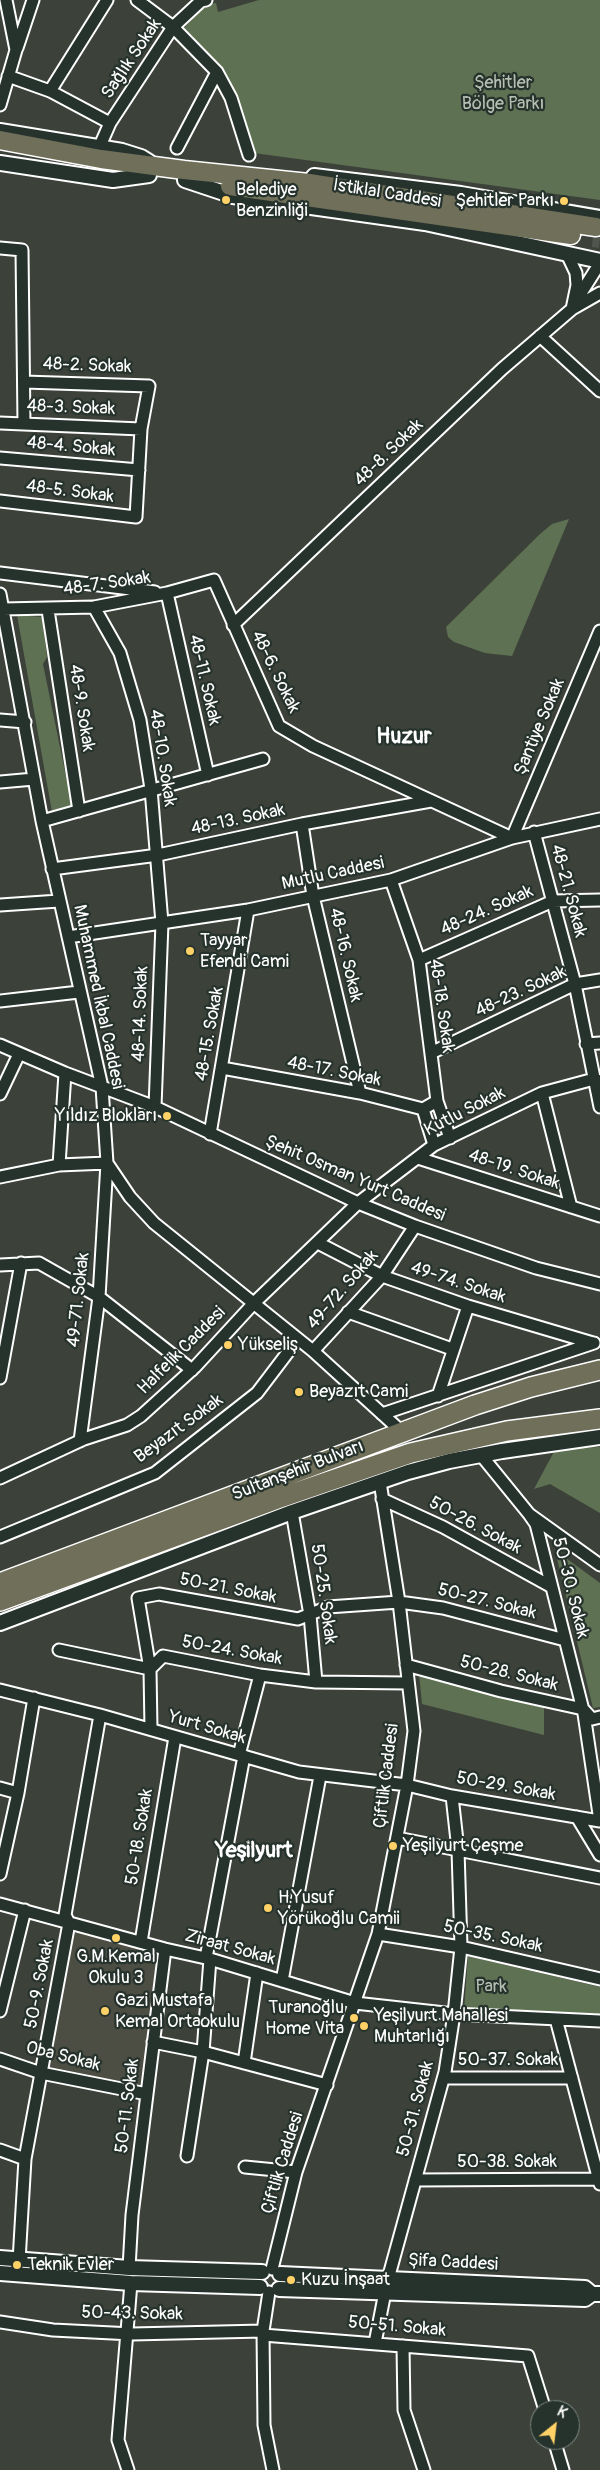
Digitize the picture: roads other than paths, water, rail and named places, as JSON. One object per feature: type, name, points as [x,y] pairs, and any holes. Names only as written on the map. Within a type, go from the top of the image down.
[{"type":"highway","name":"Sultanşehir Bulvarı","points":[[0,1583],[402,1432],[531,1387],[600,1370]]},
{"type":"highway","name":"Sultanşehir Bulvarı","points":[[0,1601],[277,1499],[411,1453],[506,1431],[600,1419]]},
{"type":"main road","name":"İstiklal Caddesi","points":[[0,140],[101,159],[152,171]]},
{"type":"main road","name":"İstiklal Caddesi","points":[[0,151],[596,228]]},
{"type":"street","points":[[6,0],[16,50]]},
{"type":"street","points":[[0,105],[33,0]]},
{"type":"street","points":[[50,91],[107,0]]},
{"type":"street","points":[[136,0],[173,27],[217,72],[231,98],[249,155]]},
{"type":"street","name":"Sağlık Sokak","points":[[99,148],[110,123],[173,27],[201,1],[206,0]]},
{"type":"street","points":[[177,148],[217,72]]},
{"type":"street","points":[[8,76],[50,91],[110,123]]},
{"type":"street","points":[[0,130],[141,157],[152,171],[113,180],[0,163]]},
{"type":"street","points":[[186,176],[241,168],[393,184],[579,213],[596,228]]},
{"type":"street","points":[[186,176],[233,196],[426,223],[600,262],[572,309]]},
{"type":"street","points":[[0,248],[22,250],[24,424]]},
{"type":"street","points":[[567,254],[576,273],[577,285],[572,309]]},
{"type":"street","points":[[572,309],[600,293]]},
{"type":"street","name":"48-8. Sokak","points":[[233,625],[540,336],[572,309]]},
{"type":"street","points":[[540,336],[600,391]]},
{"type":"street","name":"48-2. Sokak","points":[[24,382],[149,386],[141,429]]},
{"type":"street","name":"48-3. Sokak","points":[[0,423],[141,429]]},
{"type":"street","points":[[138,470],[141,429]]},
{"type":"street","name":"48-4. Sokak","points":[[0,458],[138,470]]},
{"type":"street","name":"48-5. Sokak","points":[[0,501],[136,517],[138,470]]},
{"type":"street","name":"48-7. Sokak","points":[[0,573],[167,593]]},
{"type":"street","name":"48-6. Sokak","points":[[167,593],[214,580],[279,726],[313,746],[512,838]]},
{"type":"street","name":"48-7. Sokak","points":[[3,609],[48,610],[94,607],[167,593]]},
{"type":"street","name":"48-11. Sokak","points":[[167,593],[208,775]]},
{"type":"street","name":"Muhammed İkbal Caddesi","points":[[0,594],[42,821],[102,1087],[107,1163]]},
{"type":"street","name":"48-10. Sokak","points":[[94,607],[120,653],[140,720],[151,789],[158,855],[162,923]]},
{"type":"street","name":"48-9. Sokak","points":[[48,610],[79,811]]},
{"type":"street","name":"Şantiye Sokak","points":[[512,838],[600,631]]},
{"type":"street","points":[[0,720],[25,722]]},
{"type":"street","points":[[42,821],[263,759]]},
{"type":"street","points":[[0,782],[34,779]]},
{"type":"street","name":"48-13. Sokak","points":[[52,869],[158,855],[302,824],[431,801]]},
{"type":"street","name":"Mutlu Caddesi","points":[[68,937],[248,910],[391,880],[512,838],[600,818]]},
{"type":"street","name":"48-16. Sokak","points":[[302,824],[313,896],[360,1094]]},
{"type":"street","name":"48-21. Sokak","points":[[534,832],[575,984],[586,1044],[597,1080],[600,1107]]},
{"type":"street","name":"48-18. Sokak","points":[[391,880],[419,960],[437,1101],[450,1138]]},
{"type":"street","name":"48-24. Sokak","points":[[419,960],[553,901],[600,900]]},
{"type":"street","points":[[0,905],[59,902]]},
{"type":"street","name":"48-15. Sokak","points":[[210,1134],[248,910]]},
{"type":"street","name":"48-14. Sokak","points":[[155,1107],[162,923]]},
{"type":"street","name":"48-23. Sokak","points":[[431,1053],[575,984],[600,980]]},
{"type":"street","points":[[0,1001],[80,992]]},
{"type":"street","points":[[586,1044],[600,1044]]},
{"type":"street","name":"Şehit Osman Yurt Caddesi","points":[[0,1045],[65,1073],[155,1107],[358,1203],[415,1226],[536,1268],[600,1284]]},
{"type":"street","points":[[0,1094],[19,1054]]},
{"type":"street","name":"48-17. Sokak","points":[[222,1068],[360,1094],[423,1109]]},
{"type":"street","points":[[59,1164],[65,1073]]},
{"type":"street","name":"Kutlu Sokak","points":[[358,1203],[434,1145],[542,1093],[597,1080]]},
{"type":"street","points":[[542,1093],[571,1207]]},
{"type":"street","points":[[434,1145],[423,1109],[437,1101]]},
{"type":"street","name":"48-19. Sokak","points":[[418,1158],[600,1216]]},
{"type":"street","points":[[0,1176],[59,1164],[107,1163],[130,1197],[154,1223],[313,1351],[402,1432]]},
{"type":"street","name":"49-71. Sokak","points":[[80,1440],[99,1296],[107,1163]]},
{"type":"street","name":"Halfelik Caddesi","points":[[0,1478],[80,1440],[134,1420],[192,1370],[254,1303],[358,1203]]},
{"type":"street","name":"49-72. Sokak","points":[[313,1351],[382,1276],[415,1226]]},
{"type":"street","name":"49-74. Sokak","points":[[318,1243],[382,1276],[468,1306],[597,1342]]},
{"type":"street","points":[[0,1378],[21,1263]]},
{"type":"street","points":[[0,1265],[39,1263],[99,1296],[192,1370]]},
{"type":"street","points":[[438,1396],[452,1349],[468,1306]]},
{"type":"street","points":[[348,1312],[452,1349]]},
{"type":"street","name":"Beyazıt Sokak","points":[[0,1537],[155,1473],[256,1393],[298,1339]]},
{"type":"street","points":[[382,1414],[597,1342]]},
{"type":"street","name":"Sultanşehir Bulvarı","points":[[0,1623],[292,1512],[428,1466],[481,1454],[600,1437]]},
{"type":"street","points":[[481,1454],[529,1514],[600,1565]]},
{"type":"street","name":"Çiftlik Caddesi","points":[[271,2272],[296,2172],[378,1934],[407,1785],[414,1731],[399,1602],[380,1482]]},
{"type":"street","name":"50-26. Sokak","points":[[382,1499],[443,1527],[550,1586]]},
{"type":"street","name":"50-25. Sokak","points":[[292,1512],[310,1615],[316,1682]]},
{"type":"street","name":"50-30. Sokak","points":[[529,1514],[536,1524],[550,1586],[583,1709],[599,1821]]},
{"type":"street","name":"50-21. Sokak","points":[[150,1669],[138,1598],[158,1594],[298,1619],[328,1607],[399,1602]]},
{"type":"street","name":"50-27. Sokak","points":[[399,1602],[443,1608],[565,1640]]},
{"type":"street","points":[[59,1650],[150,1669],[151,1729]]},
{"type":"street","name":"50-24. Sokak","points":[[150,1669],[163,1656],[260,1675],[316,1682],[408,1683]]},
{"type":"street","name":"50-28. Sokak","points":[[406,1665],[501,1691],[583,1709],[592,1719],[600,1717]]},
{"type":"street","points":[[187,2156],[203,2052],[208,1959],[241,1756],[260,1675]]},
{"type":"street","name":"Yurt Sokak","points":[[0,1690],[100,1715],[241,1756],[320,1776],[407,1785]]},
{"type":"street","points":[[0,1874],[18,1793],[34,1698]]},
{"type":"street","name":"50-9. Sokak","points":[[18,2261],[26,2158],[69,1923],[65,1915],[100,1715]]},
{"type":"street","name":"50-18. Sokak","points":[[140,1942],[175,1736]]},
{"type":"street","points":[[282,1981],[320,1776]]},
{"type":"street","name":"50-29. Sokak","points":[[407,1785],[452,1796],[599,1821]]},
{"type":"street","points":[[0,1788],[18,1793]]},
{"type":"street","name":"50-31. Sokak","points":[[375,2342],[387,2285],[444,2078],[454,2014],[461,1947],[458,1850],[452,1796]]},
{"type":"street","points":[[577,1817],[600,1855]]},
{"type":"street","points":[[397,1838],[600,1878]]},
{"type":"street","name":"Ziraat Sokak","points":[[0,1904],[208,1959],[355,2003],[454,2014],[600,2021]]},
{"type":"street","points":[[0,2011],[24,1910]]},
{"type":"street","name":"50-35. Sokak","points":[[378,1934],[461,1947],[600,1979]]},
{"type":"street","name":"50-11. Sokak","points":[[128,2268],[165,1949]]},
{"type":"street","points":[[244,2063],[257,1973]]},
{"type":"street","points":[[556,2019],[599,2181]]},
{"type":"street","points":[[153,2042],[203,2052],[327,2085]]},
{"type":"street","name":"Oba Sokak","points":[[0,2059],[41,2073],[147,2094]]},
{"type":"street","name":"50-37. Sokak","points":[[444,2078],[572,2078]]},
{"type":"street","points":[[0,2150],[26,2158]]},
{"type":"street","points":[[245,2167],[296,2172]]},
{"type":"street","name":"50-38. Sokak","points":[[415,2180],[599,2181]]},
{"type":"street","name":"Şifa Caddesi","points":[[0,2258],[18,2261],[128,2268],[271,2272],[387,2285]]},
{"type":"street","points":[[269,2289],[258,2280],[271,2272],[282,2280],[269,2289],[263,2333],[264,2425],[273,2470]]},
{"type":"street","name":"Şifa Caddesi","points":[[0,2273],[131,2283],[269,2289],[387,2285],[586,2288],[596,2294]]},
{"type":"street","points":[[128,2470],[118,2440],[131,2283]]},
{"type":"street","name":"50-43. Sokak","points":[[0,2322],[53,2330],[128,2334],[263,2333]]},
{"type":"street","name":"50-51. Sokak","points":[[263,2333],[528,2356],[542,2400]]},
{"type":"street","points":[[403,2346],[404,2410],[424,2470]]},
{"type":"street","points":[[557,2450],[564,2470]]},
{"type":"tunnel","points":[[593,238],[600,239]]},
{"type":"place","name":"Belediye Benzinliği","points":[[226,200]]},
{"type":"place","name":"Şehitler Parkı","points":[[564,201]]},
{"type":"place","name":"Tayyar Efendi Cami","points":[[190,951]]},
{"type":"place","name":"Yıldız Blokları","points":[[167,1116]]},
{"type":"place","name":"Yükseliş","points":[[228,1345]]},
{"type":"place","name":"Beyazıt Cami","points":[[299,1392]]},
{"type":"place","name":"Yeşilyurt Çeşme","points":[[393,1846]]},
{"type":"place","name":"H.Yusuf Yörükoğlu Camii","points":[[268,1908]]},
{"type":"place","name":"G.M.Kemal Okulu 3","points":[[116,1938]]},
{"type":"place","name":"Gazi Mustafa Kemal Ortaokulu","points":[[105,2011]]},
{"type":"place","name":"Turanoğlu Home Vita","points":[[354,2018]]},
{"type":"place","name":"Yeşilyurt Mahallesi Muhtarlığı","points":[[364,2026]]},
{"type":"place","name":"Teknik Evler","points":[[17,2265]]},
{"type":"place","name":"Kuzu İnşaat","points":[[291,2280]]},
{"type":"district","name":"Huzur","points":[[404,737]]},
{"type":"district","name":"Yeşilyurt","points":[[254,1851]]},
{"type":"park label","name":"Şehitler Bölge Parkı","points":[[503,94]]},
{"type":"park label","name":"Park","points":[[491,1987]]}]
